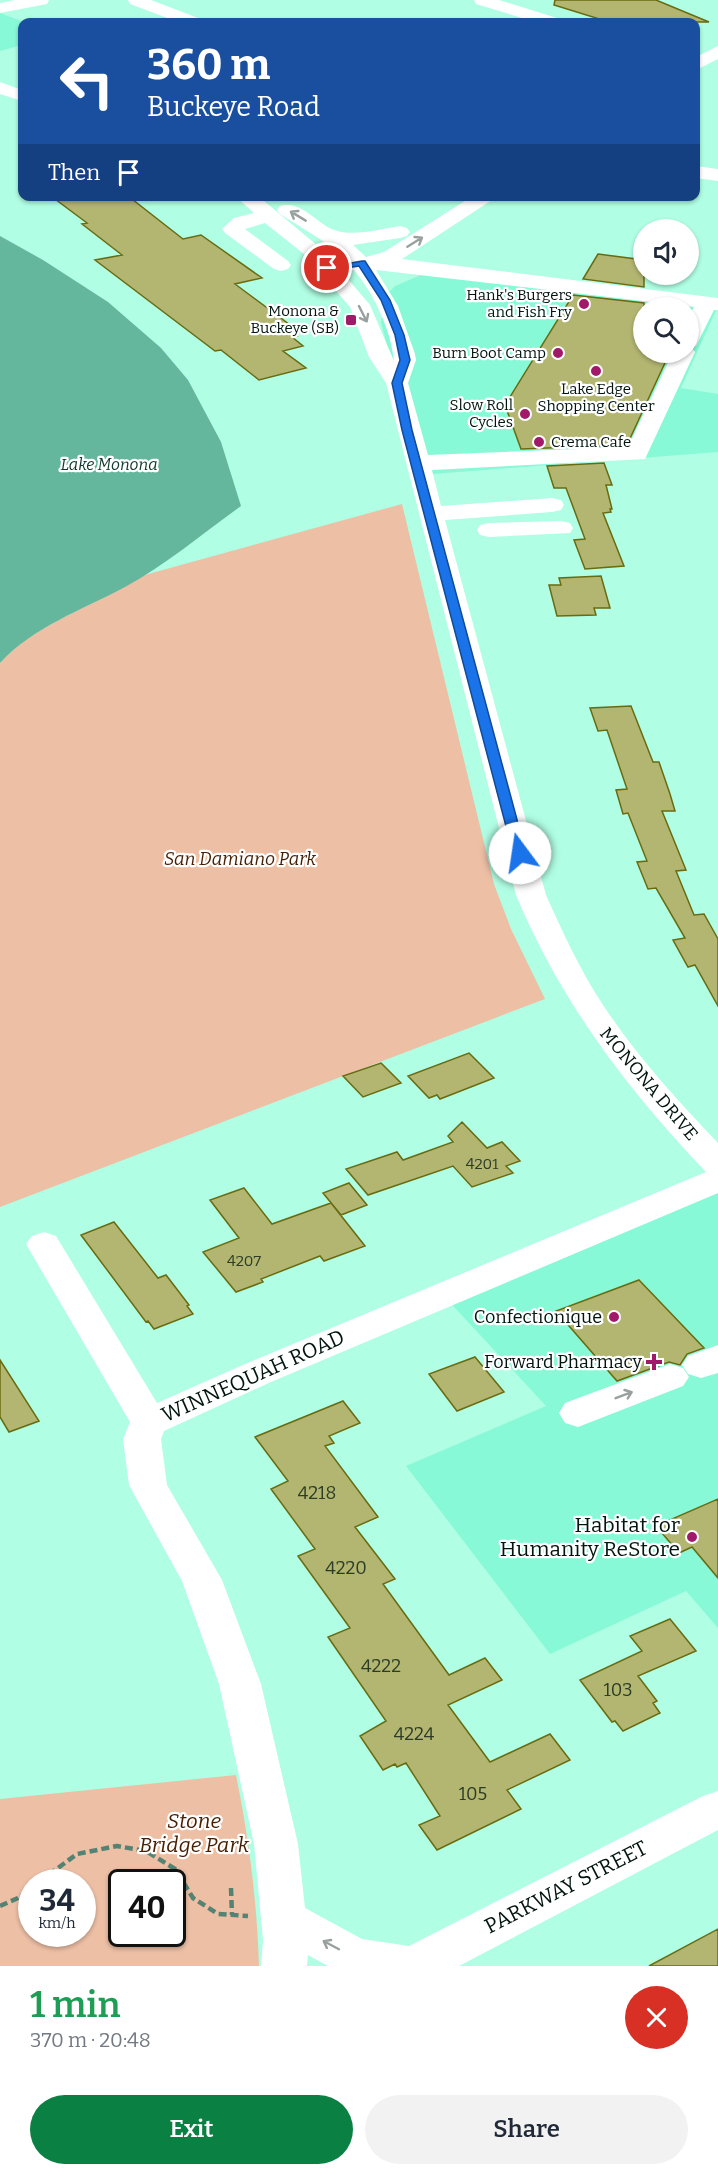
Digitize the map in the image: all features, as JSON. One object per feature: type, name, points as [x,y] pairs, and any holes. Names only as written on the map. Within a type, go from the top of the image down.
[{"type":"street","points":[[0,8],[40,0]]},
{"type":"street","points":[[136,0],[182,18]]},
{"type":"street","points":[[482,0],[538,18]]},
{"type":"street","points":[[702,59],[718,36]]},
{"type":"street","points":[[702,59],[718,51]]},
{"type":"street","points":[[0,87],[18,94]]},
{"type":"street","points":[[700,173],[718,175]]},
{"type":"street","name":"MONONA DRIVE","points":[[252,201],[267,216],[305,245],[359,305],[380,357],[397,383],[531,895],[548,939],[578,992],[608,1038],[636,1074],[718,1164]]},
{"type":"street","name":"MONONA DRIVE","points":[[261,201],[284,209],[327,235],[349,250],[362,263],[384,297],[393,317],[404,354],[405,360],[397,383]]},
{"type":"street","points":[[362,263],[368,252],[448,201]]},
{"type":"street","points":[[327,268],[391,257],[480,201]]},
{"type":"street","points":[[267,216],[241,222],[232,228],[280,265]]},
{"type":"street","points":[[327,235],[361,239],[400,232]]},
{"type":"street","points":[[362,263],[399,265],[713,303],[699,324]]},
{"type":"street","points":[[384,297],[391,288],[411,279],[477,274]]},
{"type":"street","points":[[417,462],[637,454],[679,363]]},
{"type":"street","points":[[482,521],[552,505]]},
{"type":"street","points":[[433,523],[482,521],[561,528]]},
{"type":"street","name":"WINNEQUAH ROAD","points":[[284,1966],[286,1940],[276,1844],[240,1684],[202,1581],[147,1485],[142,1439],[149,1422],[258,1372],[718,1180]]},
{"type":"street","points":[[44,1244],[149,1422]]},
{"type":"street","points":[[578,1413],[696,1367]]},
{"type":"street","name":"PARKWAY STREET","points":[[415,1966],[718,1809]]},
{"type":"street","points":[[284,1919],[355,1958],[406,1966]]},
{"type":"path","points":[[57,1869],[77,1854],[117,1846],[146,1851],[175,1869],[193,1898],[218,1914],[284,1919]]},
{"type":"path","points":[[231,1888],[232,1915]]},
{"type":"path","points":[[0,1906],[18,1896]]},
{"type":"shaded area","points":[[0,13],[18,20],[18,46],[0,51]]},
{"type":"shaded area","points":[[433,270],[647,297],[633,297],[633,363],[692,363],[681,388],[718,394],[718,452],[420,475],[381,322],[387,294],[395,286]]},
{"type":"shaded area","points":[[699,304],[718,306],[699,348]]},
{"type":"shaded area","points":[[718,1180],[718,1628],[686,1591],[550,1654],[406,1466],[546,1406],[443,1295]]},
{"type":"green space","name":"San Damiano Park","points":[[402,504],[494,884],[511,929],[545,999],[0,1207],[0,663],[15,648],[49,625],[141,576]]},
{"type":"green space","name":"Stone Bridge Park","points":[[236,1775],[252,1870],[259,1966],[0,1966],[0,1799]]},
{"type":"water","name":"Lake Monona","points":[[0,236],[43,260],[108,302],[161,348],[188,380],[221,442],[241,506],[155,569],[43,629],[13,650],[0,663]]},
{"type":"building","points":[[555,0],[656,0],[699,18],[596,18],[554,5]]},
{"type":"building","points":[[58,201],[134,201],[183,239],[201,235],[262,278],[235,284],[297,330],[292,332],[297,336],[292,337],[303,346],[283,351],[306,368],[259,380],[221,350],[215,351],[95,260],[122,255],[82,224],[87,223]]},
{"type":"building","points":[[598,254],[633,259],[633,285],[644,285],[644,287],[583,279]]},
{"type":"building","name":"Lake Edge Shopping Center","points":[[573,295],[633,302],[633,363],[665,363],[627,445],[521,449],[505,405]]},
{"type":"building","points":[[604,463],[612,485],[606,485],[612,509],[610,509],[611,512],[603,513],[624,566],[585,569],[574,540],[585,539],[566,488],[554,488],[547,466]]},
{"type":"building","points":[[601,576],[610,608],[594,608],[596,615],[557,616],[549,585],[561,585],[559,578]]},
{"type":"building","points":[[631,706],[653,762],[659,762],[675,811],[662,811],[686,870],[676,871],[694,915],[704,914],[718,939],[718,1006],[695,965],[688,967],[673,940],[685,938],[656,888],[648,889],[637,862],[647,861],[628,813],[623,814],[616,790],[627,789],[607,730],[598,731],[590,708]]},
{"type":"building","points":[[469,1053],[494,1078],[440,1099],[437,1095],[429,1098],[408,1076]]},
{"type":"building","points":[[381,1063],[401,1083],[363,1097],[343,1076]]},
{"type":"building","points":[[462,1122],[487,1148],[502,1142],[520,1161],[506,1166],[513,1173],[472,1187],[453,1166],[368,1195],[346,1169],[397,1152],[403,1160],[453,1142],[448,1136]]},
{"type":"building","points":[[349,1183],[367,1205],[341,1215],[323,1193]]},
{"type":"building","points":[[244,1188],[272,1224],[331,1203],[365,1246],[324,1261],[320,1256],[261,1279],[263,1282],[236,1292],[203,1252],[239,1238],[210,1200]]},
{"type":"building","points":[[114,1222],[158,1278],[166,1275],[189,1305],[187,1306],[193,1314],[154,1329],[148,1321],[146,1322],[81,1235]]},
{"type":"building","points":[[639,1280],[704,1348],[687,1354],[680,1365],[669,1362],[617,1381],[556,1311]]},
{"type":"building","points":[[475,1357],[504,1392],[457,1411],[429,1374]]},
{"type":"building","points":[[0,1360],[39,1421],[9,1432],[0,1417]]},
{"type":"building","points":[[343,1401],[360,1423],[329,1436],[334,1443],[325,1446],[378,1517],[355,1527],[395,1579],[383,1584],[449,1675],[485,1658],[502,1680],[448,1705],[490,1762],[550,1734],[570,1760],[507,1790],[521,1809],[437,1850],[419,1825],[440,1816],[406,1763],[397,1767],[395,1764],[383,1770],[360,1736],[386,1721],[328,1637],[350,1628],[298,1556],[315,1549],[271,1489],[288,1481],[255,1437]]},
{"type":"building","name":"Habitat for Humanity ReStore","points":[[718,1499],[718,1578],[692,1547],[679,1553],[656,1526]]},
{"type":"building","points":[[670,1619],[696,1651],[638,1676],[657,1701],[653,1703],[660,1713],[623,1731],[615,1721],[612,1722],[580,1680],[642,1651],[630,1636]]},
{"type":"building","points":[[718,1929],[718,1966],[649,1966]]},
{"type":"place","name":"Hank's Burgers and Fish Fry","points":[[584,304]]},
{"type":"place","name":"Monona & Buckeye (SB)","points":[[351,320]]},
{"type":"place","name":"Burn Boot Camp","points":[[558,353]]},
{"type":"place","name":"Lake Edge Shopping Center","points":[[596,371]]},
{"type":"place","name":"Slow Roll Cycles","points":[[525,414]]},
{"type":"place","name":"Crema Cafe","points":[[539,442]]},
{"type":"place","name":"Confectionique","points":[[614,1317]]},
{"type":"place","name":"Forward Pharmacy","points":[[654,1362]]},
{"type":"place","name":"Habitat for Humanity ReStore","points":[[692,1537]]},
{"type":"route","points":[[327,268],[362,263],[386,300],[399,335],[405,360],[397,383],[407,430],[520,853]]}]
